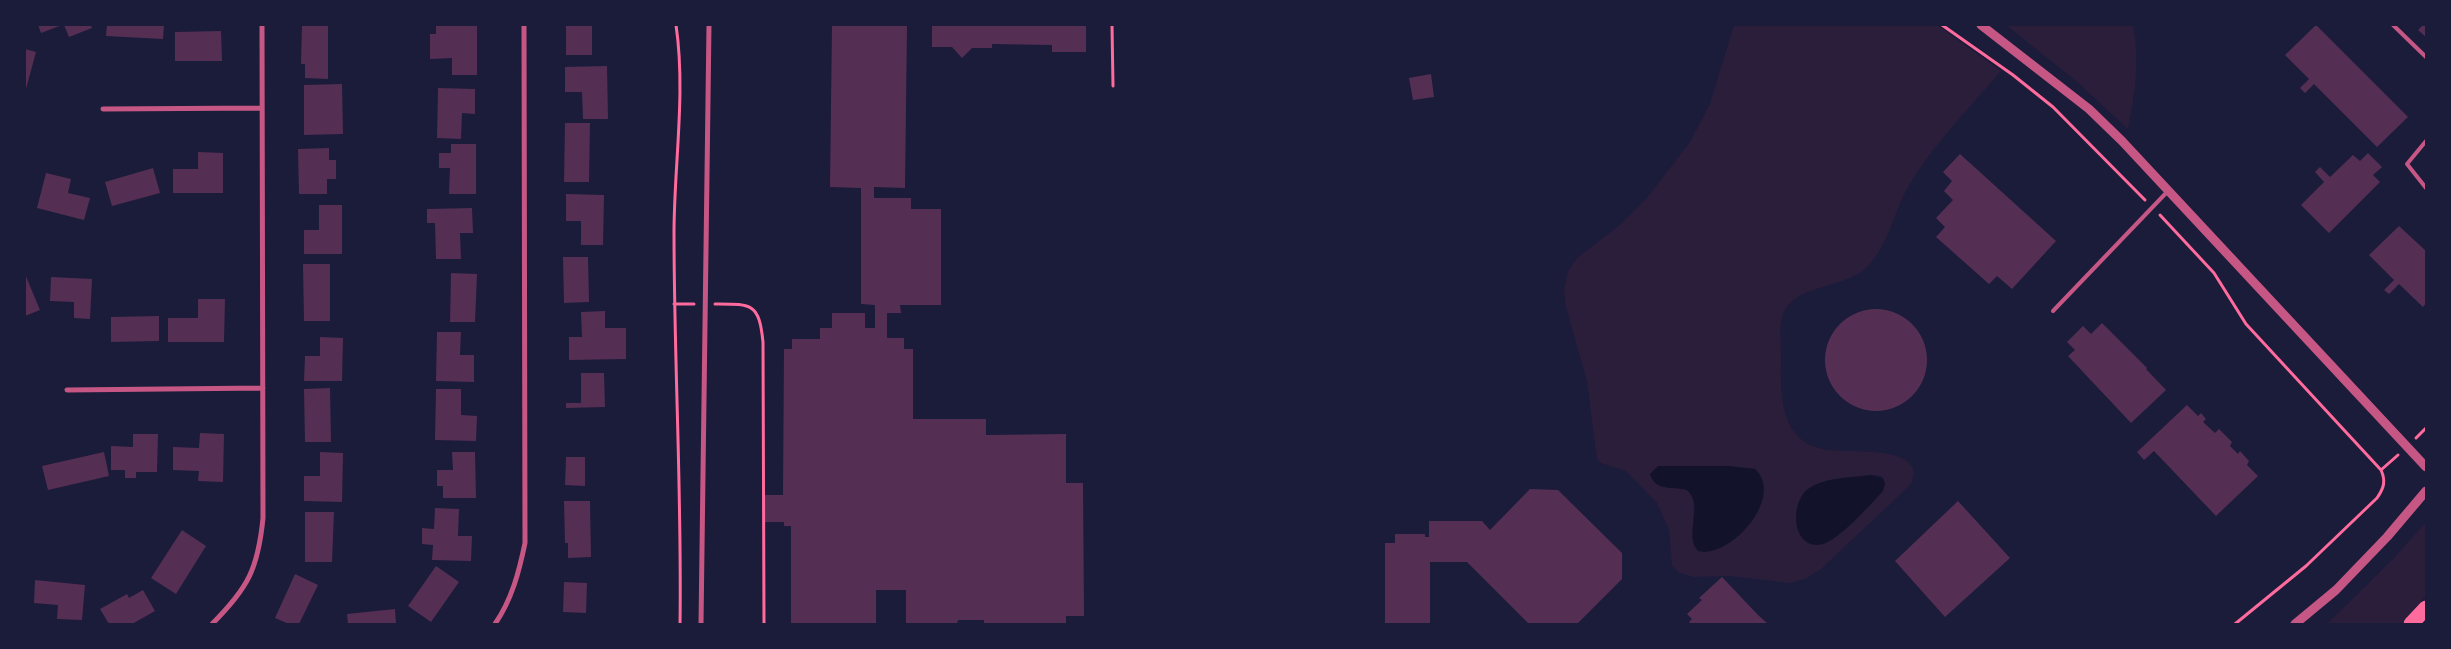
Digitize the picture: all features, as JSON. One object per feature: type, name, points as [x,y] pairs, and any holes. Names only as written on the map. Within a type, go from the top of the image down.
[{"type":"highway","points":[[2411,624],[2426,608]]},
{"type":"street","points":[[212,624],[234,602],[251,575],[260,550],[263,518],[262,25]]},
{"type":"street","points":[[495,624],[506,608],[518,577],[525,543],[524,25]]},
{"type":"street","points":[[701,624],[710,25]]},
{"type":"street","points":[[1981,25],[2089,109],[2169,190],[2426,467]]},
{"type":"street","points":[[102,109],[262,108]]},
{"type":"street","points":[[67,390],[263,388]]},
{"type":"street","points":[[2295,624],[2336,590],[2387,537],[2426,491]]},
{"type":"lane","points":[[2393,25],[2426,57]]},
{"type":"lane","points":[[2426,141],[2407,164],[2426,188]]},
{"type":"lane","points":[[2053,311],[2169,190]]},
{"type":"path","points":[[676,25],[680,64],[674,188],[674,304],[680,624]]},
{"type":"path","points":[[1112,25],[1113,86]]},
{"type":"path","points":[[1942,25],[2013,75],[2053,107],[2200,256],[2246,324],[2377,466],[2384,478],[2383,489],[2377,498],[2306,566],[2235,624]]},
{"type":"path","points":[[674,304],[745,304],[758,312],[761,322],[763,342],[764,624]]},
{"type":"shaded area","points":[[1734,25],[1937,25],[2001,71],[1954,125],[1921,167],[1905,192],[1882,247],[1868,266],[1848,279],[1800,296],[1784,312],[1780,327],[1781,392],[1786,417],[1799,437],[1810,445],[1821,449],[1884,453],[1898,457],[1908,462],[1914,472],[1912,482],[1905,490],[1821,569],[1805,579],[1790,583],[1729,576],[1693,577],[1678,572],[1672,565],[1669,530],[1657,503],[1626,471],[1601,463],[1597,459],[1587,381],[1566,307],[1564,290],[1568,271],[1577,258],[1621,224],[1646,199],[1690,142],[1710,104]],"holes":[[[1667,466],[1727,466],[1755,469],[1762,481],[1763,494],[1759,508],[1751,521],[1728,543],[1715,550],[1703,552],[1693,529],[1694,501],[1690,492],[1684,489],[1660,486]],[[1871,475],[1881,476],[1883,491],[1842,531],[1832,538],[1814,544],[1798,531],[1797,514],[1800,501],[1807,491],[1816,485],[1828,481]]]},
{"type":"shaded area","points":[[2006,25],[2133,25],[2136,77],[2128,129],[2075,80]]},
{"type":"shaded area","points":[[1658,466],[1727,466],[1755,469],[1763,481],[1763,495],[1759,509],[1750,524],[1725,546],[1711,551],[1698,551],[1692,537],[1694,504],[1692,497],[1687,490],[1656,484],[1650,474]]},
{"type":"shaded area","points":[[1871,475],[1883,478],[1885,484],[1883,491],[1854,521],[1838,536],[1823,544],[1813,545],[1805,541],[1800,534],[1796,515],[1802,496],[1808,489],[1830,480]]},
{"type":"shaded area","points":[[2426,522],[2426,596],[2401,624],[2327,624],[2395,557]]},
{"type":"building","points":[[38,25],[62,25],[41,33]]},
{"type":"building","points":[[64,25],[91,25],[92,28],[69,37]]},
{"type":"building","points":[[107,25],[164,25],[163,39],[106,36]]},
{"type":"building","points":[[302,25],[328,25],[328,79],[305,78],[305,64],[301,64]]},
{"type":"building","points":[[436,25],[477,25],[477,75],[452,75],[452,58],[430,59],[430,34],[436,34]]},
{"type":"building","points":[[566,25],[592,25],[592,55],[566,55]]},
{"type":"building","points":[[832,25],[907,25],[905,188],[874,187],[874,198],[911,198],[911,209],[941,209],[941,305],[900,305],[901,313],[887,313],[887,338],[904,338],[904,349],[913,349],[913,419],[986,419],[986,435],[1066,434],[1066,483],[1083,483],[1084,616],[1066,616],[1066,624],[984,624],[984,620],[958,620],[957,624],[906,624],[906,590],[876,590],[876,624],[791,624],[791,526],[784,526],[784,522],[764,522],[763,495],[783,495],[784,349],[792,349],[792,339],[820,339],[820,328],[832,328],[832,313],[865,313],[865,328],[875,328],[875,305],[861,304],[861,188],[830,187]]},
{"type":"building","points":[[932,25],[1086,25],[1086,52],[1052,52],[1052,45],[992,44],[992,48],[972,48],[962,58],[952,47],[932,47]]},
{"type":"building","points":[[2316,25],[2408,117],[2377,147],[2314,84],[2305,93],[2300,88],[2309,79],[2285,55]]},
{"type":"building","points":[[2423,25],[2426,25],[2426,37],[2418,30]]},
{"type":"building","points":[[221,31],[222,61],[175,61],[175,32]]},
{"type":"building","points":[[25,49],[36,52],[26,89],[25,89]]},
{"type":"building","points":[[607,66],[608,119],[583,119],[582,92],[565,92],[565,67]]},
{"type":"building","points":[[1431,74],[1434,97],[1413,100],[1409,78]]},
{"type":"building","points":[[342,84],[343,134],[304,135],[304,85]]},
{"type":"building","points":[[438,88],[475,89],[475,114],[462,113],[461,139],[437,138]]},
{"type":"building","points":[[565,123],[590,123],[589,182],[564,182]]},
{"type":"building","points":[[451,144],[476,144],[476,194],[449,194],[450,168],[439,168],[439,153],[451,153]]},
{"type":"building","points":[[329,148],[329,160],[336,160],[336,179],[327,179],[327,194],[299,194],[298,149]]},
{"type":"building","points":[[198,152],[223,153],[223,193],[173,193],[173,169],[198,169]]},
{"type":"building","points":[[2368,153],[2382,167],[2373,175],[2380,182],[2329,233],[2301,205],[2324,182],[2315,172],[2320,167],[2330,177],[2353,155],[2360,161]]},
{"type":"building","points":[[1960,154],[2056,241],[2012,289],[1997,276],[1989,284],[1936,237],[1945,227],[1936,218],[1953,200],[1944,191],[1952,181],[1943,172]]},
{"type":"building","points":[[153,168],[160,193],[112,206],[105,182]]},
{"type":"building","points":[[46,173],[71,179],[68,193],[90,198],[84,220],[37,208]]},
{"type":"building","points":[[566,194],[604,195],[603,245],[581,245],[581,221],[566,221]]},
{"type":"building","points":[[319,205],[342,205],[342,254],[304,254],[304,230],[319,230]]},
{"type":"building","points":[[472,208],[473,233],[460,233],[461,259],[436,259],[435,223],[427,223],[427,209]]},
{"type":"building","points":[[2399,226],[2426,251],[2426,303],[2423,307],[2399,284],[2389,294],[2384,290],[2394,280],[2369,255]]},
{"type":"building","points":[[563,257],[588,257],[589,302],[564,303]]},
{"type":"building","points":[[303,264],[330,264],[330,321],[304,321]]},
{"type":"building","points":[[451,273],[477,274],[475,322],[450,322]]},
{"type":"building","points":[[25,274],[40,310],[25,316]]},
{"type":"building","points":[[51,277],[92,279],[90,319],[74,318],[74,302],[50,301]]},
{"type":"building","points":[[198,299],[225,299],[224,342],[168,342],[168,318],[198,318]]},
{"type":"building","points":[[1876,309],[1895,313],[1912,324],[1923,341],[1927,360],[1923,379],[1912,396],[1895,407],[1876,411],[1857,407],[1840,396],[1829,379],[1825,360],[1829,341],[1840,324],[1857,313]]},
{"type":"building","points":[[605,311],[605,328],[626,328],[626,359],[569,360],[569,337],[582,337],[581,312]]},
{"type":"building","points":[[159,316],[159,341],[111,342],[111,317]]},
{"type":"building","points":[[2102,323],[2166,390],[2131,423],[2068,356],[2075,350],[2067,342],[2083,326],[2091,334]]},
{"type":"building","points":[[437,332],[461,332],[460,355],[474,355],[474,382],[436,381]]},
{"type":"building","points":[[320,337],[343,338],[342,381],[304,381],[305,356],[320,356]]},
{"type":"building","points":[[581,373],[604,373],[605,407],[566,408],[566,403],[581,403]]},
{"type":"building","points":[[330,388],[331,442],[305,442],[304,389]]},
{"type":"building","points":[[436,389],[461,389],[461,415],[477,416],[476,441],[435,440]]},
{"type":"building","points":[[2187,405],[2198,416],[2201,413],[2206,419],[2203,422],[2215,433],[2219,429],[2232,442],[2230,446],[2238,454],[2240,451],[2249,461],[2247,465],[2258,476],[2216,516],[2154,451],[2144,460],[2137,452]]},
{"type":"building","points":[[200,433],[224,434],[223,482],[198,481],[199,471],[173,470],[173,447],[199,448]]},
{"type":"building","points":[[133,434],[158,434],[157,472],[136,472],[136,478],[125,478],[125,470],[111,470],[111,446],[133,447]]},
{"type":"building","points":[[104,452],[109,476],[48,490],[42,466]]},
{"type":"building","points":[[320,452],[343,453],[342,502],[304,501],[304,476],[320,476]]},
{"type":"building","points":[[452,452],[475,452],[476,498],[443,498],[443,486],[437,486],[437,470],[453,470]]},
{"type":"building","points":[[566,457],[585,457],[585,486],[565,485]]},
{"type":"building","points":[[1530,489],[1558,490],[1622,553],[1622,579],[1577,624],[1529,624],[1467,562],[1430,562],[1430,624],[1385,624],[1385,543],[1395,543],[1395,534],[1425,534],[1425,537],[1429,537],[1429,521],[1482,521],[1490,530]]},
{"type":"building","points":[[564,501],[590,501],[591,557],[568,558],[568,543],[565,543]]},
{"type":"building","points":[[1958,501],[2010,558],[1945,617],[1895,561]]},
{"type":"building","points":[[435,508],[459,509],[458,536],[472,536],[471,561],[432,560],[433,545],[422,544],[422,528],[434,529]]},
{"type":"building","points":[[305,512],[334,512],[332,562],[305,562]]},
{"type":"building","points":[[182,530],[206,546],[176,594],[151,578]]},
{"type":"building","points":[[436,566],[459,582],[431,622],[408,606]]},
{"type":"building","points":[[295,574],[318,585],[299,624],[289,624],[275,618]]},
{"type":"building","points":[[1722,577],[1768,624],[1691,624],[1689,622],[1692,619],[1687,614],[1702,600],[1699,598]]},
{"type":"building","points":[[35,580],[85,585],[82,620],[57,619],[58,605],[34,603]]},
{"type":"building","points":[[564,582],[587,583],[586,613],[563,612]]},
{"type":"building","points":[[143,590],[155,611],[132,624],[109,624],[100,609],[127,594],[129,598]]},
{"type":"building","points":[[395,609],[396,624],[348,624],[347,614]]}]
